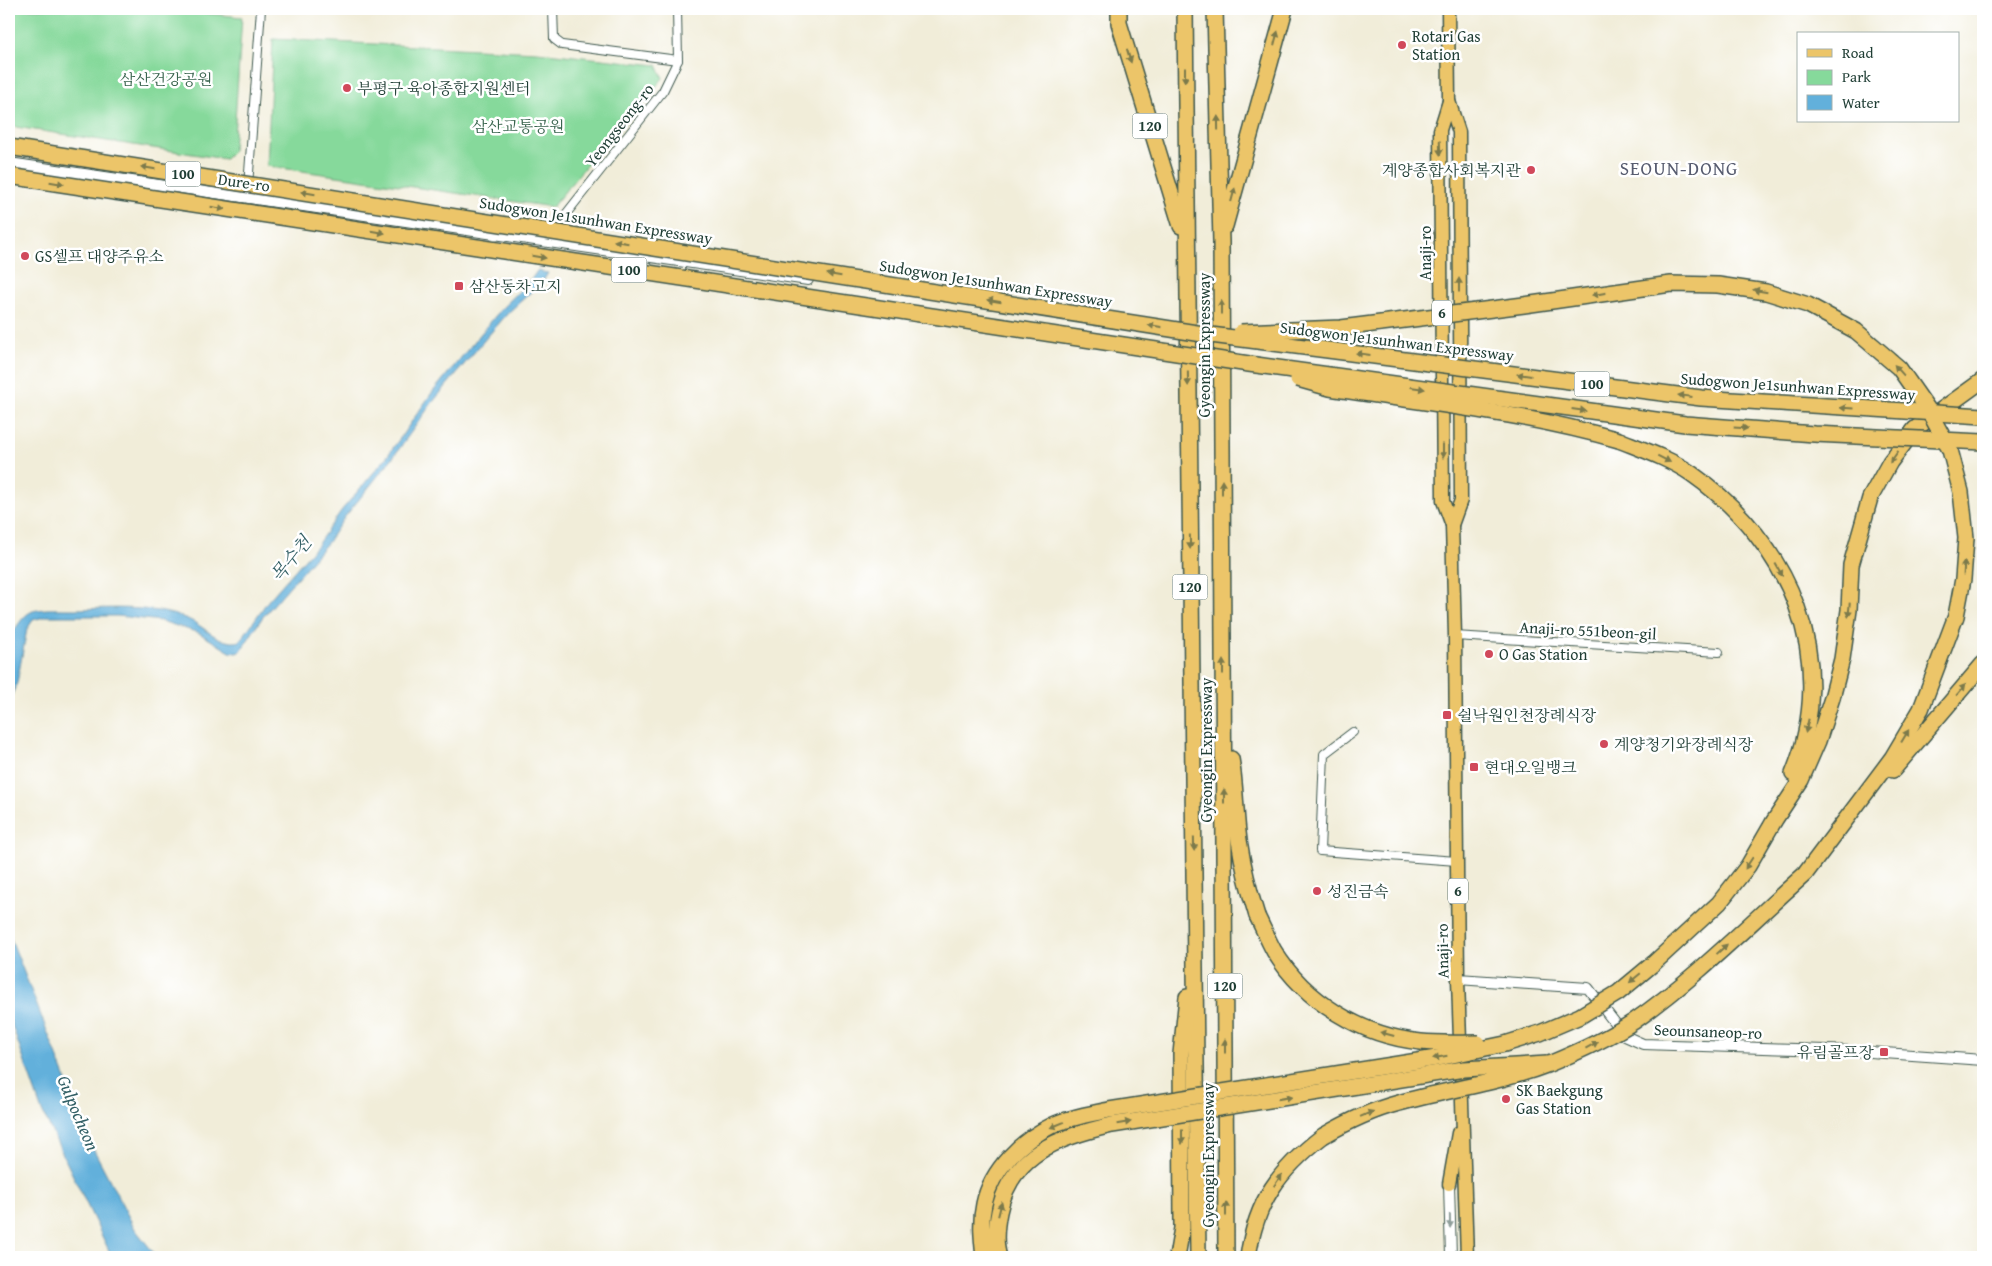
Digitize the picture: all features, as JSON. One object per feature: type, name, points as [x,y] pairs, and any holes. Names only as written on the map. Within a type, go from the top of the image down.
[{"type":"highway","name":"Gyeongin Expressway","points":[[1119,9],[1119,23],[1186,243]]},
{"type":"highway","name":"Gyeongin Expressway","points":[[1185,9],[1198,1257]]},
{"type":"highway","name":"Gyeongin Expressway","points":[[1215,9],[1220,242],[1226,1257]]},
{"type":"highway","name":"Gyeongin Expressway","points":[[1220,242],[1284,9]]},
{"type":"highway","name":"Sudogwon Je1sunhwan Expressway","points":[[9,147],[1203,334],[1701,398],[1983,416]]},
{"type":"highway","name":"100","points":[[9,176],[1249,364],[1685,424],[1814,434],[1983,442]]},
{"type":"highway","points":[[1203,334],[1341,328],[1504,308],[1671,284],[1718,285],[1766,292],[1808,305],[1856,331],[1899,368],[1927,408],[1950,450],[1961,492],[1966,538],[1963,579],[1956,616],[1921,709],[1892,758],[1805,874]]},
{"type":"highway","points":[[1249,364],[1330,388],[1581,429],[1619,440],[1662,458],[1691,474],[1722,498],[1752,528],[1777,565],[1796,602],[1806,636],[1812,676],[1809,718],[1799,759],[1774,821]]},
{"type":"highway","points":[[984,1257],[981,1233],[984,1202],[994,1178],[1010,1156],[1029,1139],[1054,1125],[1079,1116],[1109,1110],[1443,1057],[1505,1044],[1540,1033],[1580,1016],[1618,993],[1654,963],[1719,903],[1748,866],[1801,780],[1818,741],[1842,659],[1848,620],[1851,565],[1870,498],[1890,462],[1915,429],[1983,380]]},
{"type":"highway","points":[[1248,1257],[1261,1208],[1278,1178],[1300,1154],[1324,1136],[1366,1114],[1398,1103],[1501,1080],[1586,1049],[1632,1022],[1683,984],[1805,874],[1983,664]]},
{"type":"highway","points":[[1224,715],[1235,782],[1240,848],[1246,881],[1257,916],[1274,951],[1295,978],[1317,1000],[1348,1020],[1383,1034],[1419,1042],[1505,1044]]},
{"type":"highway","points":[[1177,1257],[1182,1228],[1181,1054],[1195,931]]},
{"type":"highway","points":[[999,1257],[996,1248],[996,1226],[1000,1205],[1009,1185],[1021,1167],[1038,1151],[1059,1139],[1112,1125],[1454,1071],[1547,1064]]},
{"type":"main road","name":"Anaji-ro","points":[[1448,9],[1450,101],[1459,132],[1460,500],[1452,525]]},
{"type":"main road","name":"Anaji-ro","points":[[1450,101],[1440,130],[1443,501],[1452,525],[1456,636],[1458,979],[1467,1257]]},
{"type":"main road","points":[[1449,1184],[1463,1103]]},
{"type":"street","points":[[248,197],[261,9]]},
{"type":"street","points":[[552,9],[554,39],[562,45],[678,60]]},
{"type":"street","name":"Yeongseong-ro","points":[[544,242],[663,91],[678,60],[677,9]]},
{"type":"street","name":"Dure-ro","points":[[9,163],[808,280]]},
{"type":"street","name":"Anaji-ro 551beon-gil","points":[[1456,636],[1719,652]]},
{"type":"street","points":[[1353,732],[1324,754],[1320,851],[1457,861]]},
{"type":"street","name":"Seounsaneop-ro","points":[[1458,979],[1588,988],[1625,1036],[1643,1044],[1856,1051],[1983,1060]]},
{"type":"street","points":[[1449,1184],[1451,1257]]},
{"type":"green space","name":"삼산건강공원","points":[[9,9],[161,9],[242,17],[233,151],[225,159],[9,126]]},
{"type":"green space","name":"삼산교통공원","points":[[273,39],[537,52],[657,65],[663,78],[615,135],[604,144],[552,207],[267,166]]},
{"type":"water","name":"목수천","points":[[537,271],[548,273],[543,281],[509,312],[432,403],[394,456],[344,518],[328,542],[262,618],[240,652],[230,652],[199,633],[161,621],[118,616],[48,616],[33,620],[27,629],[17,683],[9,702],[8,657],[10,640],[21,620],[33,611],[42,609],[112,608],[156,611],[192,621],[226,641],[240,641],[267,602],[317,545],[341,511],[386,458],[431,394],[502,308],[530,281]]},
{"type":"water","name":"Gulpocheon","points":[[9,934],[93,1148],[135,1229],[157,1257],[112,1257],[41,1109],[9,1017]]},
{"type":"place","name":"Rotari Gas Station","points":[[1402,45]]},
{"type":"place","name":"부평구 육아종합지원센터","points":[[347,88]]},
{"type":"place","name":"계양종합사회복지관","points":[[1531,170]]},
{"type":"place","name":"GS셀프 대양주유소","points":[[25,256]]},
{"type":"place","name":"삼산동차고지","points":[[459,286]]},
{"type":"place","name":"O Gas Station","points":[[1489,654]]},
{"type":"place","name":"쉴낙원인천장례식장","points":[[1447,715]]},
{"type":"place","name":"계양청기와장례식장","points":[[1604,744]]},
{"type":"place","name":"현대오일뱅크","points":[[1474,767]]},
{"type":"place","name":"성진금속","points":[[1317,891]]},
{"type":"place","name":"유림골프장","points":[[1884,1052]]},
{"type":"place","name":"SK Baekgung Gas Station","points":[[1506,1099]]},
{"type":"district","name":"SEOUN-DONG","points":[[1679,168]]}]
